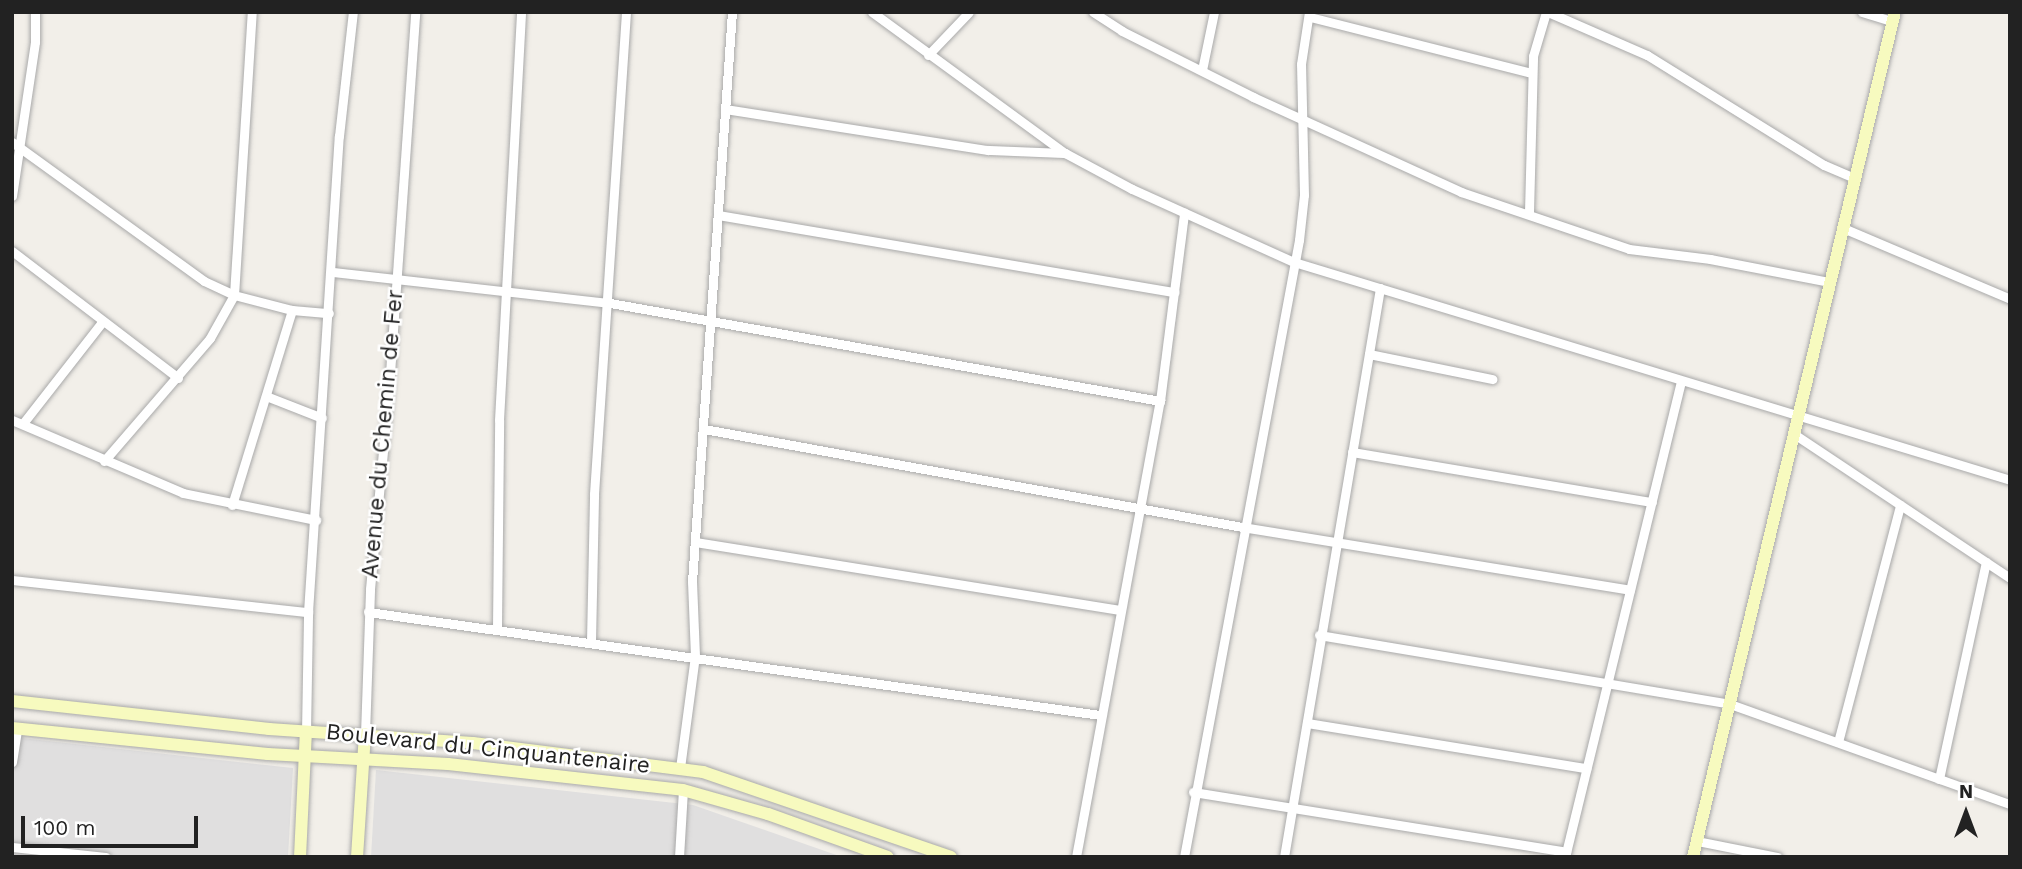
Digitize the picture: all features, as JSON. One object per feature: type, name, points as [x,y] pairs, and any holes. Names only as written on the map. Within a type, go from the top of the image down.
[{"type":"main road","points":[[1693,857],[1894,17]]},
{"type":"main road","name":"Boulevard du Cinquantenaire","points":[[12,701],[306,732],[365,734],[680,768],[738,782],[951,857]]},
{"type":"main road","name":"Boulevard du Cinquantenaire","points":[[14,728],[304,757],[364,758],[683,790],[768,814],[867,853],[888,857]]},
{"type":"main road","points":[[300,857],[306,732]]},
{"type":"main road","name":"Avenue du Chemin de Fer","points":[[357,857],[365,734]]},
{"type":"street","points":[[12,196],[22,148],[35,12]]},
{"type":"street","points":[[104,461],[210,338],[234,295],[251,12]]},
{"type":"street","points":[[306,732],[308,612],[333,272],[339,136],[353,12]]},
{"type":"street","name":"Avenue du Chemin de Fer","points":[[365,734],[368,612],[397,279],[415,12]]},
{"type":"street","points":[[497,627],[499,420],[509,289],[521,12]]},
{"type":"street","points":[[591,641],[594,494],[610,303],[626,12]]},
{"type":"street","points":[[680,768],[695,656],[692,582],[732,12]]},
{"type":"street","points":[[872,12],[1065,153],[1184,213],[1294,262],[2010,481]]},
{"type":"street","points":[[928,55],[969,12]]},
{"type":"street","points":[[1093,12],[1122,32],[1461,192],[1529,212],[1656,256],[1710,259],[1830,282]]},
{"type":"street","points":[[1202,69],[1214,12]]},
{"type":"street","points":[[1529,212],[1532,74],[1547,12],[1647,55],[1824,165],[1855,178]]},
{"type":"street","points":[[1862,12],[1894,17]]},
{"type":"street","points":[[1184,857],[1193,792],[1294,262],[1304,195],[1301,64],[1310,15],[1532,74]]},
{"type":"street","points":[[725,109],[988,150],[1065,153]]},
{"type":"street","points":[[12,142],[170,259],[234,295],[292,310],[329,313]]},
{"type":"street","points":[[1076,857],[1119,610],[1160,401],[1184,213]]},
{"type":"street","points":[[718,215],[1175,292]]},
{"type":"street","points":[[1843,229],[2010,299]]},
{"type":"street","points":[[12,251],[178,378]]},
{"type":"street","points":[[333,272],[509,289],[610,303],[1160,401]]},
{"type":"street","points":[[1284,857],[1294,808],[1319,635],[1381,288]]},
{"type":"street","points":[[232,505],[292,310]]},
{"type":"street","points":[[24,422],[103,321]]},
{"type":"street","points":[[1369,354],[1492,379]]},
{"type":"street","points":[[1193,792],[1565,854],[1681,381]]},
{"type":"street","points":[[267,396],[322,418]]},
{"type":"street","points":[[12,420],[24,422],[104,461],[183,493],[316,520]]},
{"type":"street","points":[[704,429],[1242,527],[1630,590]]},
{"type":"street","points":[[1794,434],[2010,578]]},
{"type":"street","points":[[1352,452],[1652,502]]},
{"type":"street","points":[[1838,742],[1900,505]]},
{"type":"street","points":[[695,542],[1119,610]]},
{"type":"street","points":[[1939,779],[1986,562]]},
{"type":"street","points":[[12,580],[308,612]]},
{"type":"street","points":[[368,612],[497,627],[1100,715]]},
{"type":"street","points":[[1319,635],[1730,705],[2010,804]]},
{"type":"street","points":[[1307,723],[1586,768]]},
{"type":"street","points":[[12,762],[14,728]]},
{"type":"street","points":[[679,857],[683,790]]},
{"type":"street","points":[[1697,841],[1777,857]]},
{"type":"street","points":[[12,847],[103,857]]},
{"type":"shaded area","points":[[12,737],[293,768],[288,857],[12,857]]},
{"type":"shaded area","points":[[376,770],[693,805],[842,857],[371,857]]}]
